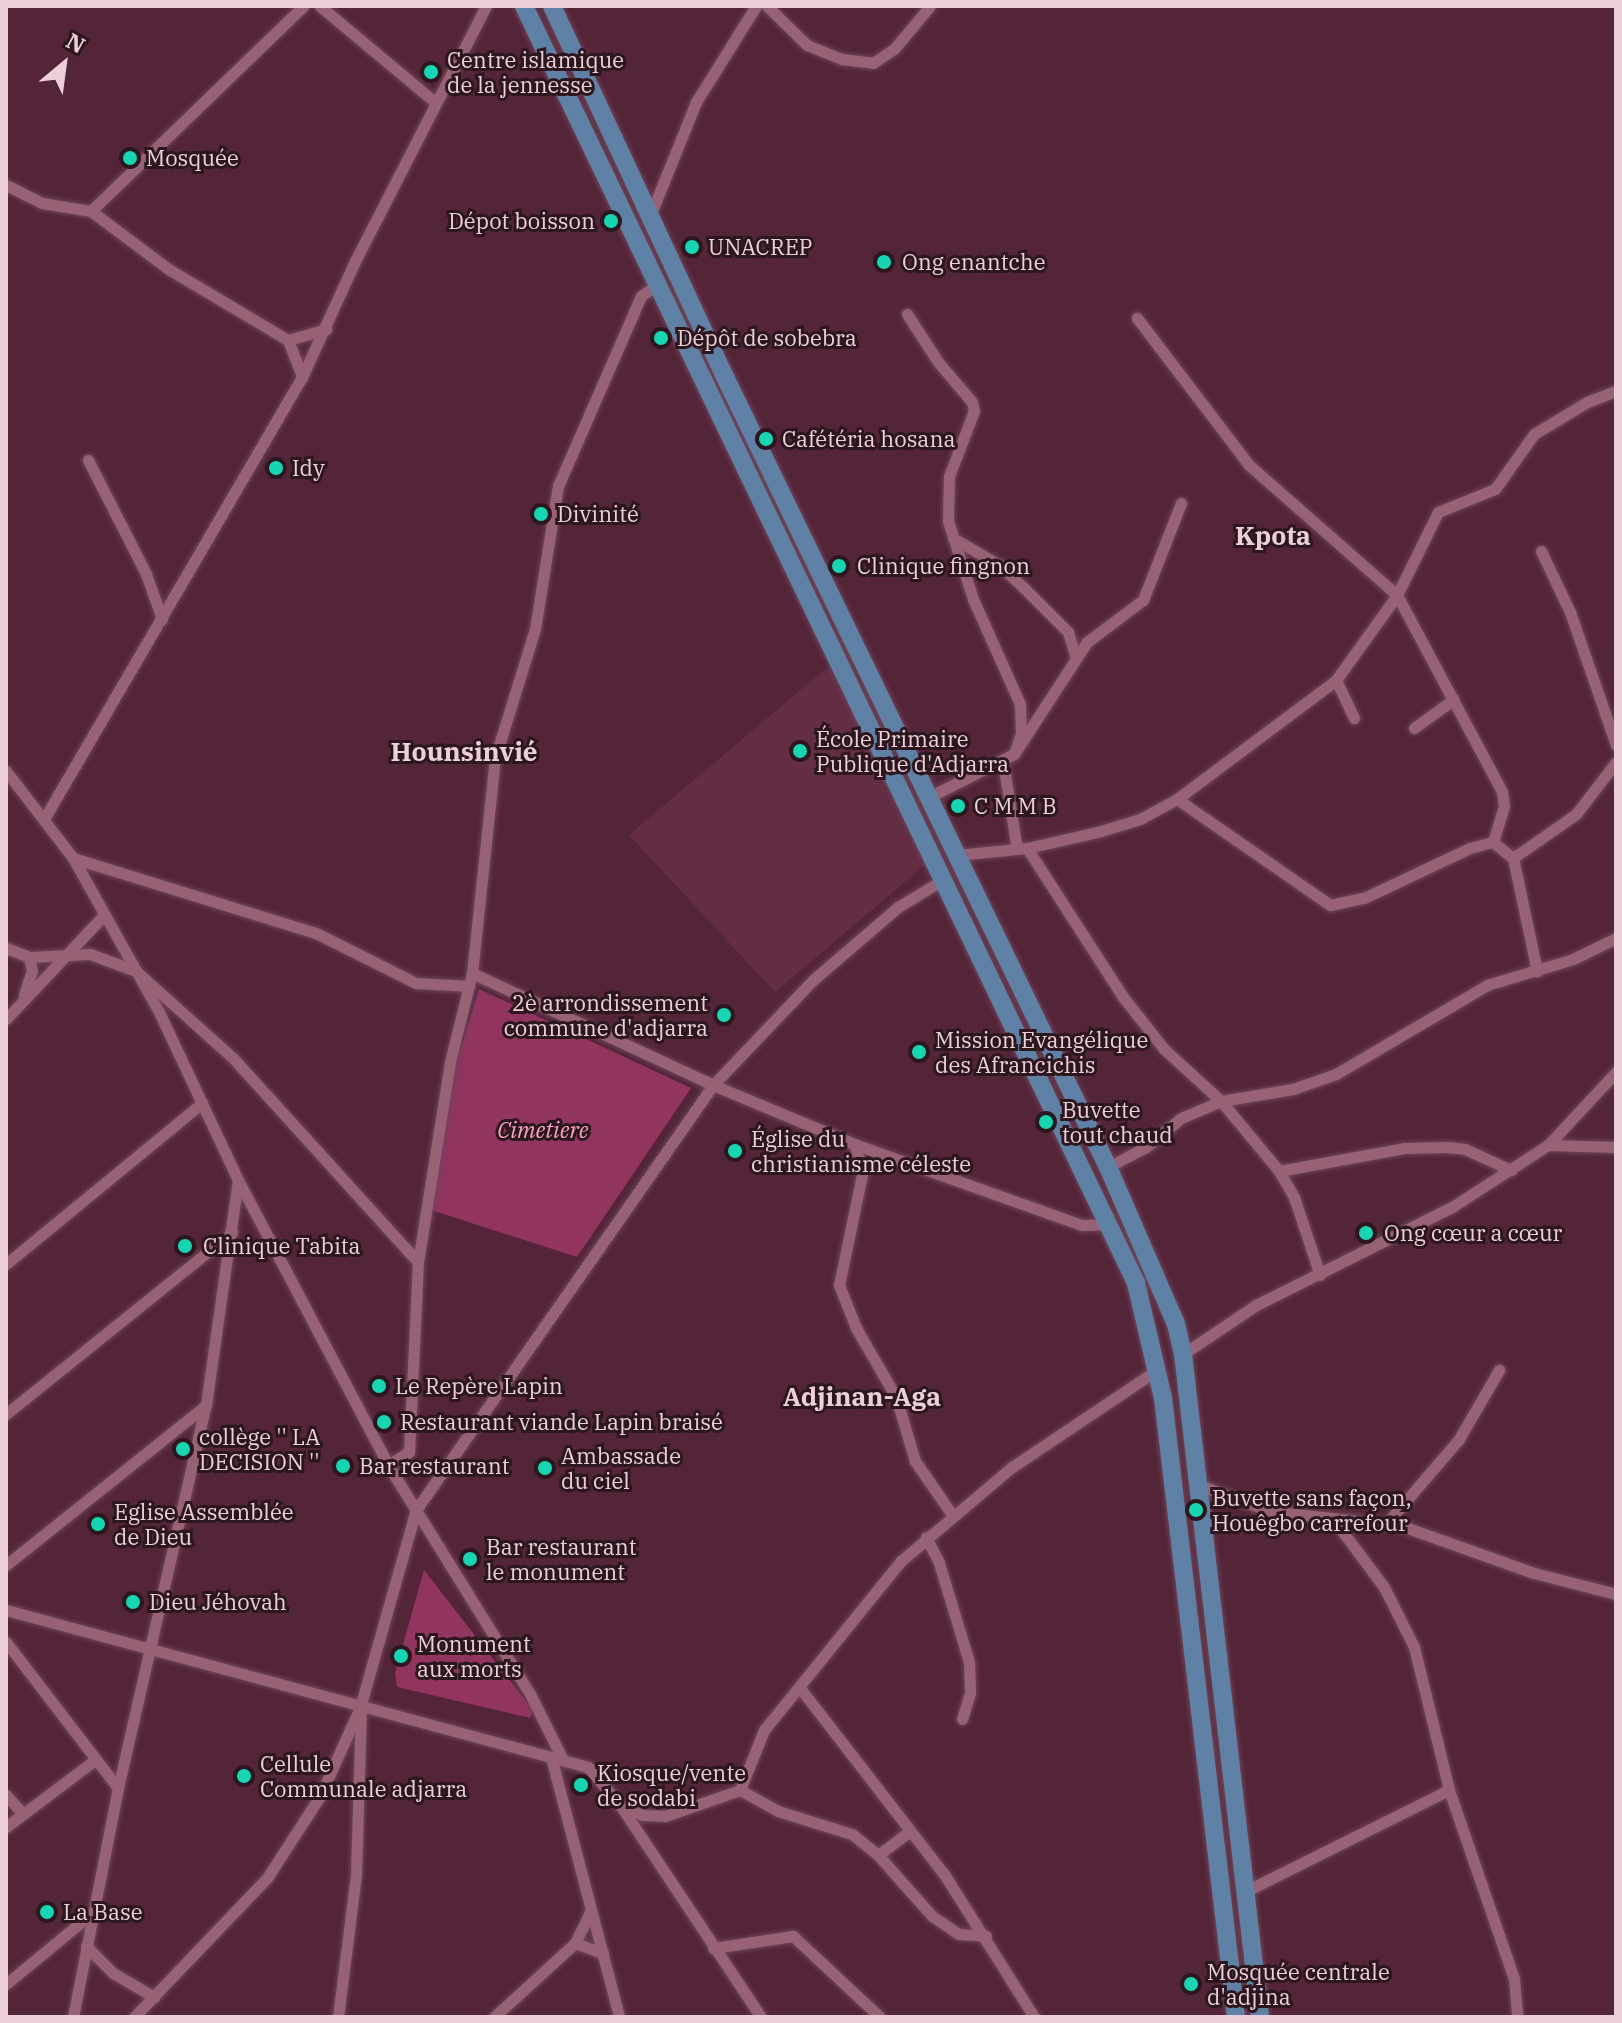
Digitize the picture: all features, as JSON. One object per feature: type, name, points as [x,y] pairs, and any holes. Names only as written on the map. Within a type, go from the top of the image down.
[{"type":"main road","points":[[524,6],[1136,1283],[1157,1370],[1234,2016]]},
{"type":"main road","points":[[552,6],[652,211],[725,377],[1108,1167],[1167,1301],[1183,1354],[1260,2017]]},
{"type":"street","points":[[91,211],[303,6]]},
{"type":"street","points":[[320,6],[436,103]]},
{"type":"street","points":[[44,819],[302,377],[326,329],[343,284],[486,6]]},
{"type":"street","points":[[652,211],[696,102],[756,6]]},
{"type":"street","points":[[767,6],[807,45],[842,59],[873,63],[894,49],[930,6]]},
{"type":"street","points":[[6,185],[42,203],[91,211],[170,270],[288,340],[302,377]]},
{"type":"street","points":[[388,1465],[409,1452],[418,1262],[447,1076],[472,973],[495,758],[535,629],[558,486],[641,296],[657,285]]},
{"type":"street","points":[[907,314],[974,411],[949,476],[948,521],[973,599],[1020,704],[1021,733],[1014,754]]},
{"type":"street","points":[[1137,318],[1249,465],[1397,595],[1502,792],[1504,806],[1493,842]]},
{"type":"street","points":[[288,340],[326,329]]},
{"type":"street","points":[[957,855],[1022,848],[1140,819],[1177,799],[1336,680],[1397,595],[1438,512],[1495,489],[1534,434],[1587,402],[1616,391]]},
{"type":"street","points":[[88,460],[146,574],[162,619]]},
{"type":"street","points":[[927,798],[1014,754],[1076,658],[1097,632],[1130,614],[1143,600],[1181,503]]},
{"type":"street","points":[[953,538],[1001,566],[1023,587],[1068,632],[1076,658]]},
{"type":"street","points":[[1541,551],[1570,612],[1616,745]]},
{"type":"street","points":[[1336,680],[1354,718]]},
{"type":"street","points":[[1414,728],[1454,699]]},
{"type":"street","points":[[1003,762],[1022,848],[1123,997],[1164,1049],[1221,1101],[1279,1171],[1294,1197],[1320,1275]]},
{"type":"street","points":[[1513,858],[1576,814],[1616,762]]},
{"type":"street","points":[[6,771],[73,858],[136,971],[238,1180],[388,1465],[531,1696],[556,1758],[619,2017]]},
{"type":"street","points":[[1177,799],[1330,905],[1364,898],[1470,848],[1493,842]]},
{"type":"street","points":[[1493,842],[1513,858],[1537,971]]},
{"type":"street","points":[[73,858],[316,933],[416,983],[469,986]]},
{"type":"street","points":[[134,2017],[267,1878],[320,1796],[361,1704],[416,1510],[713,1085],[813,980],[898,907],[941,881]]},
{"type":"street","points":[[6,1019],[71,954],[103,916]]},
{"type":"street","points":[[1108,1167],[1146,1147],[1181,1118],[1221,1101],[1293,1089],[1336,1074],[1487,985],[1537,971],[1616,938]]},
{"type":"street","points":[[6,948],[29,957],[71,954],[106,958],[136,971],[233,1058],[418,1262]]},
{"type":"street","points":[[22,1000],[30,979],[29,957]]},
{"type":"street","points":[[472,973],[713,1085],[854,1144],[1082,1225],[1106,1224]]},
{"type":"street","points":[[1183,1354],[1256,1305],[1452,1207],[1511,1170],[1548,1145],[1616,1072]]},
{"type":"street","points":[[6,1264],[202,1103]]},
{"type":"street","points":[[854,1144],[863,1170],[839,1285],[856,1328],[896,1397],[915,1461],[951,1513]]},
{"type":"street","points":[[1548,1145],[1616,1147]]},
{"type":"street","points":[[1279,1171],[1404,1148],[1447,1147],[1465,1149],[1511,1170]]},
{"type":"street","points":[[73,2017],[118,1788],[206,1405],[238,1180]]},
{"type":"street","points":[[6,1414],[232,1232]]},
{"type":"street","points":[[740,1790],[764,1730],[871,1595],[926,1537],[951,1513],[1157,1370]]},
{"type":"street","points":[[1386,1524],[1459,1439],[1499,1370]]},
{"type":"street","points":[[6,1565],[206,1405]]},
{"type":"street","points":[[1196,1484],[1270,1511],[1386,1524],[1616,1594]]},
{"type":"street","points":[[1334,1520],[1404,1621],[1449,1790],[1514,1979],[1517,2017]]},
{"type":"street","points":[[926,1537],[939,1563],[969,1662],[970,1693],[962,1719]]},
{"type":"street","points":[[6,1610],[361,1704],[556,1758],[596,1773],[761,2017]]},
{"type":"street","points":[[6,1642],[118,1788]]},
{"type":"street","points":[[800,1688],[986,1936],[1034,2017]]},
{"type":"street","points":[[338,2017],[356,1875],[361,1704]]},
{"type":"street","points":[[6,1827],[95,1760]]},
{"type":"street","points":[[620,1805],[642,1815],[665,1816],[740,1790],[778,1811],[852,1834],[878,1855],[932,1916],[959,1934],[986,1936]]},
{"type":"street","points":[[1244,1892],[1449,1790]]},
{"type":"street","points":[[6,1795],[23,1814]]},
{"type":"street","points":[[878,1855],[910,1831]]},
{"type":"street","points":[[494,2017],[575,1943],[591,1910]]},
{"type":"street","points":[[6,1984],[92,1913]]},
{"type":"street","points":[[713,1948],[793,1936],[880,2017]]},
{"type":"street","points":[[575,1943],[603,1953]]},
{"type":"street","points":[[86,1946],[113,1973],[154,1997]]},
{"type":"shaded area","name":"École Primaire Publique d'Adjarra","points":[[829,666],[926,864],[775,992],[629,835]]},
{"type":"green space","name":"Cimetiere","points":[[479,989],[691,1088],[577,1257],[431,1210],[451,1081]]},
{"type":"green space","points":[[424,1570],[533,1710],[530,1718],[397,1687],[395,1673]]},
{"type":"place","name":"Centre islamique de la jennesse","points":[[431,72]]},
{"type":"place","name":"Mosquée","points":[[130,158]]},
{"type":"place","name":"Dépot boisson","points":[[611,221]]},
{"type":"place","name":"UNACREP","points":[[692,247]]},
{"type":"place","name":"Ong enantche","points":[[884,262]]},
{"type":"place","name":"Dépôt de sobebra","points":[[661,338]]},
{"type":"place","name":"Cafétéria hosana","points":[[766,439]]},
{"type":"place","name":"Idy","points":[[276,468]]},
{"type":"place","name":"Divinité","points":[[541,514]]},
{"type":"place","name":"Clinique fingnon","points":[[839,566]]},
{"type":"place","name":"École Primaire Publique d'Adjarra","points":[[800,751]]},
{"type":"place","name":"C M M B","points":[[958,806]]},
{"type":"place","name":"2è arrondissement commune d'adjarra","points":[[724,1015]]},
{"type":"place","name":"Mission Evangélique des Afrancichis","points":[[919,1052]]},
{"type":"place","name":"Buvette tout chaud","points":[[1046,1122]]},
{"type":"place","name":"Église du christianisme céleste","points":[[735,1151]]},
{"type":"place","name":"Ong cœur a cœur","points":[[1366,1233]]},
{"type":"place","name":"Clinique Tabita","points":[[185,1246]]},
{"type":"place","name":"Le Repère Lapin","points":[[379,1386]]},
{"type":"place","name":"Restaurant viande Lapin braisé","points":[[384,1422]]},
{"type":"place","name":"collège '' LA DECISION ''","points":[[183,1449]]},
{"type":"place","name":"Bar restaurant","points":[[343,1466]]},
{"type":"place","name":"Ambassade du ciel","points":[[545,1468]]},
{"type":"place","name":"Buvette sans façon, Houêgbo carrefour","points":[[1196,1510]]},
{"type":"place","name":"Eglise Assemblée de Dieu","points":[[98,1524]]},
{"type":"place","name":"Bar restaurant le monument","points":[[470,1559]]},
{"type":"place","name":"Dieu Jéhovah","points":[[133,1602]]},
{"type":"place","name":"Monument aux morts","points":[[401,1656]]},
{"type":"place","name":"Cellule Communale adjarra","points":[[244,1776]]},
{"type":"place","name":"Kiosque/vente de sodabi","points":[[581,1785]]},
{"type":"place","name":"La Base","points":[[47,1912]]},
{"type":"place","name":"Mosquée centrale d'adjina","points":[[1191,1984]]},
{"type":"district","name":"Kpota","points":[[1273,536]]},
{"type":"district","name":"Hounsinvié","points":[[464,752]]},
{"type":"district","name":"Adjinan-Aga","points":[[862,1397]]}]
